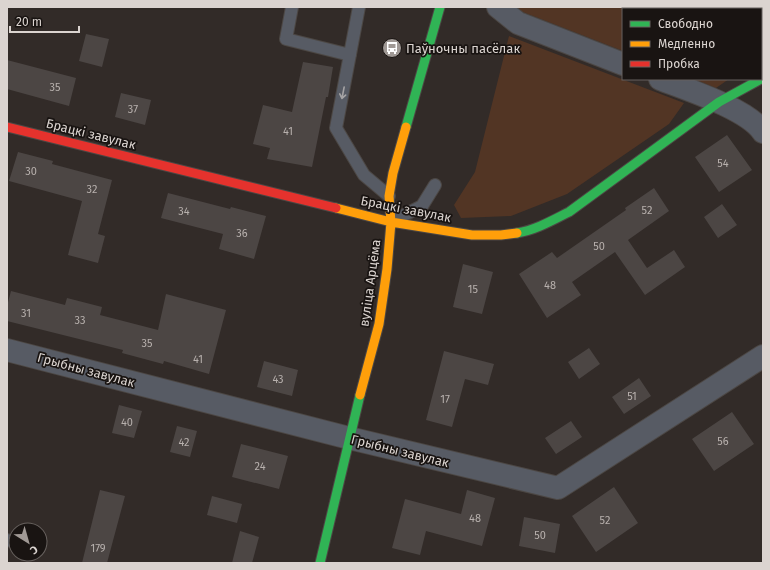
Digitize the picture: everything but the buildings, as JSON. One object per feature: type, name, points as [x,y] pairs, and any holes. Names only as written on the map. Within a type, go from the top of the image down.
[{"type":"street","name":"вуліца Арцёма","points":[[320,563],[349,438],[379,324],[388,269],[391,222],[389,196],[393,173],[440,7]]},
{"type":"street","points":[[498,7],[518,23],[622,64]]},
{"type":"street","points":[[663,80],[719,102],[744,115],[759,126],[763,132]]},
{"type":"street","name":"Брацкі завулак","points":[[7,126],[391,222],[472,235],[501,234],[524,232],[546,224],[569,212],[719,102],[759,80]]},
{"type":"street","name":"Грыбны завулак","points":[[7,350],[349,438],[558,488],[763,356]]},
{"type":"lane","points":[[292,7],[286,39],[350,55]]},
{"type":"lane","points":[[359,7],[336,128],[364,175],[389,196]]},
{"type":"lane","points":[[391,222],[422,206],[435,185]]},
{"type":"shaded area","points":[[516,7],[763,7],[763,56],[762,8],[622,8],[622,51],[515,9]]},
{"type":"shaded area","points":[[509,36],[684,103],[669,124],[567,194],[511,216],[461,218],[454,205],[475,172]]},
{"type":"shaded area","points":[[696,80],[728,80],[716,88]]},
{"type":"traffic: fast","points":[[406,127],[440,7]]},
{"type":"traffic: fast","points":[[517,233],[538,227],[569,212],[719,102],[759,80]]},
{"type":"traffic: fast","points":[[320,563],[360,395]]},
{"type":"traffic: slow","points":[[360,395],[379,324],[387,269],[391,222],[389,196],[393,173],[406,127]]},
{"type":"traffic: slow","points":[[336,208],[391,222],[472,235],[501,235],[517,233]]},
{"type":"traffic: jam","points":[[7,127],[336,208]]},
{"type":"place","name":"Паўночны пасёлак","points":[[392,48]]}]
